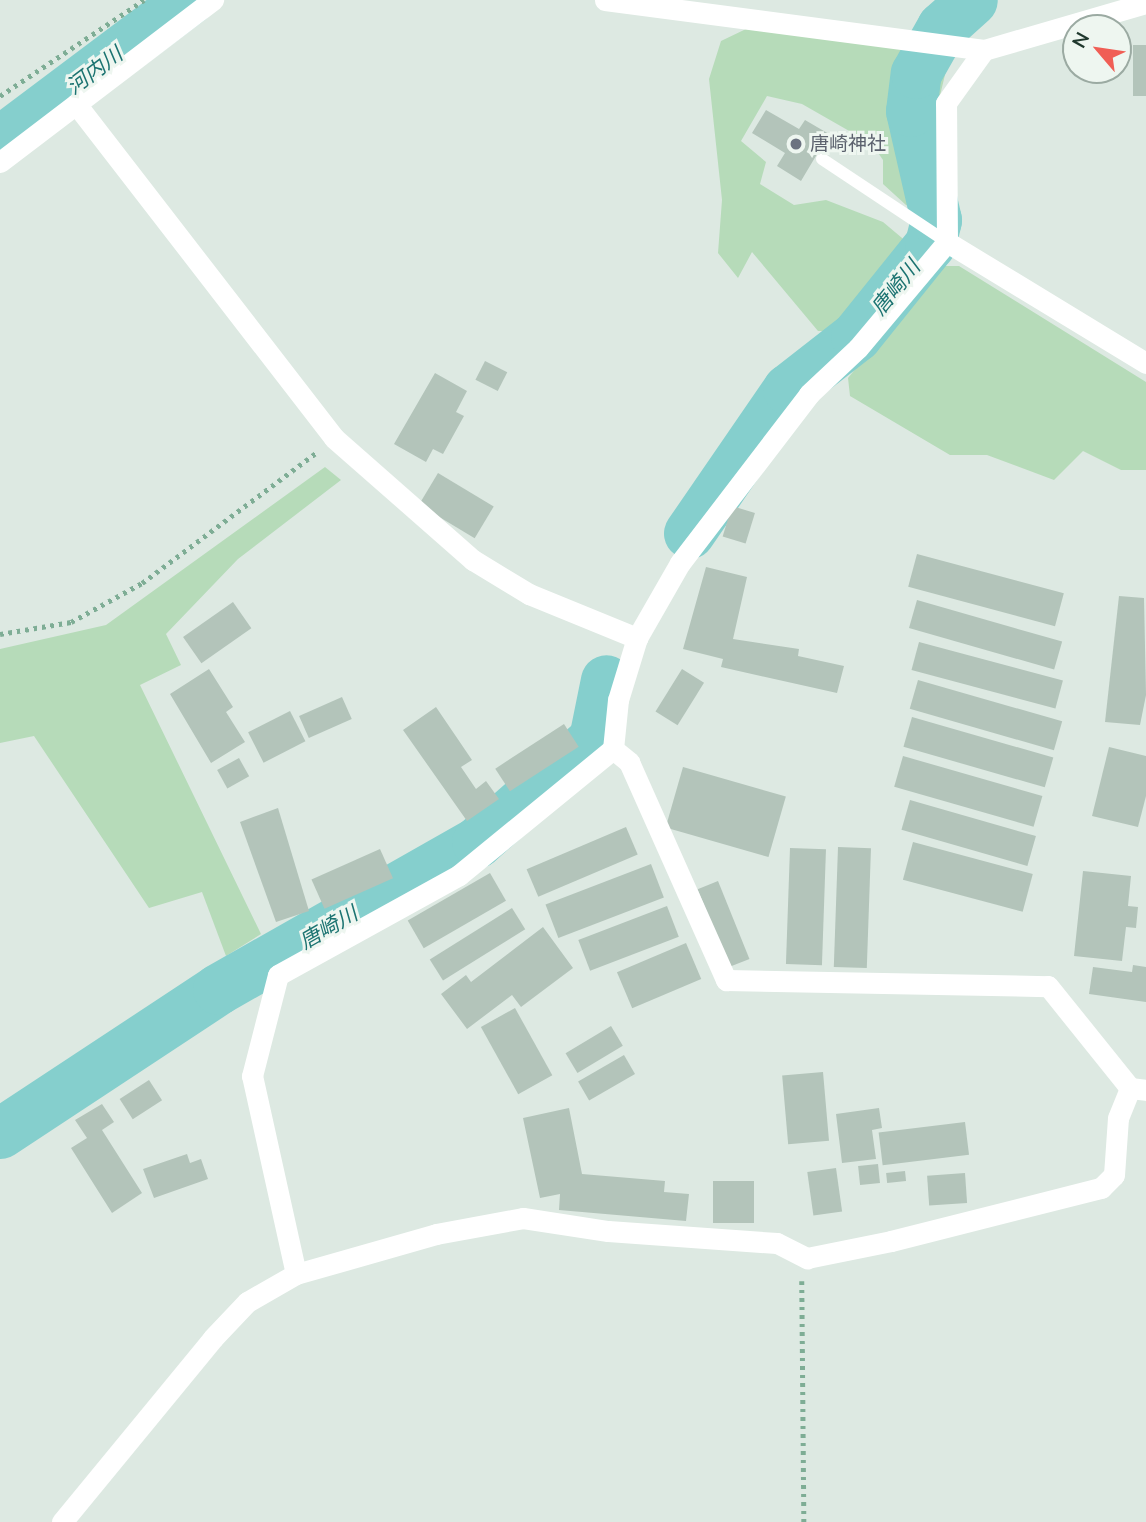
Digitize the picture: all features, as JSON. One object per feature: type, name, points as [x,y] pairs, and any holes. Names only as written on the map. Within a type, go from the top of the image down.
[{"type":"street","points":[[0,162],[213,0]]},
{"type":"street","points":[[605,0],[912,36],[984,50],[1146,3]]},
{"type":"street","points":[[296,1274],[255,1109],[252,1076],[278,975],[459,875],[613,749],[618,701],[637,638],[680,563],[745,471],[947,242],[946,103],[984,50]]},
{"type":"street","points":[[76,104],[334,438],[473,560],[529,594],[637,638]]},
{"type":"street","points":[[947,242],[1146,363]]},
{"type":"street","points":[[62,1522],[213,1338],[247,1302],[296,1274],[436,1234],[523,1218],[608,1231],[777,1243],[807,1258],[1101,1188],[1114,1175],[1118,1118],[1138,1089],[1048,986],[726,980],[629,762],[613,749]]},
{"type":"lane","points":[[822,159],[947,242]]},
{"type":"path","points":[[0,96],[144,0]]},
{"type":"path","points":[[0,634],[71,622],[142,583],[334,438]]},
{"type":"path","points":[[804,1522],[802,1272],[807,1258]]},
{"type":"green space","points":[[746,29],[950,54],[931,133],[912,165],[923,210],[906,205],[883,184],[883,160],[872,144],[802,104],[767,96],[741,141],[766,162],[760,184],[794,205],[826,200],[883,222],[908,243],[844,331],[818,331],[752,252],[738,278],[718,253],[722,200],[709,79],[721,41]]},
{"type":"green space","points":[[939,266],[959,266],[1146,382],[1146,470],[1121,470],[1083,451],[1054,480],[987,455],[950,455],[850,396],[848,378]]},
{"type":"green space","points":[[325,467],[341,480],[238,559],[166,634],[181,665],[140,685],[261,934],[226,956],[202,892],[149,908],[34,736],[0,743],[0,649],[106,625]]},
{"type":"building","points":[[1133,45],[1146,45],[1146,96],[1133,96]]},
{"type":"building","name":"唐崎神社","points":[[766,110],[799,129],[805,120],[829,134],[801,181],[777,166],[785,153],[752,133]]},
{"type":"building","points":[[485,361],[507,372],[498,391],[475,380]]},
{"type":"building","points":[[435,373],[467,391],[456,412],[464,416],[443,454],[433,449],[426,462],[394,444]]},
{"type":"building","points":[[438,473],[494,506],[475,538],[419,505]]},
{"type":"building","points":[[732,506],[755,513],[746,544],[723,537]]},
{"type":"building","points":[[917,554],[1064,593],[1055,626],[908,587]]},
{"type":"building","points":[[706,567],[747,577],[733,639],[799,649],[798,656],[844,666],[837,693],[721,667],[723,659],[683,649]]},
{"type":"building","points":[[1119,596],[1144,598],[1146,695],[1140,725],[1105,722]]},
{"type":"building","points":[[917,600],[1062,642],[1054,669],[909,628]]},
{"type":"building","points":[[233,602],[251,628],[201,663],[183,637]]},
{"type":"building","points":[[919,642],[1063,681],[1055,709],[911,670]]},
{"type":"building","points":[[209,669],[233,707],[226,712],[245,742],[211,763],[170,694]]},
{"type":"building","points":[[682,669],[704,683],[678,725],[656,711]]},
{"type":"building","points":[[918,680],[1062,721],[1054,750],[910,709]]},
{"type":"building","points":[[342,697],[352,719],[309,738],[299,716]]},
{"type":"building","points":[[436,707],[472,760],[461,767],[476,789],[486,781],[499,799],[467,821],[403,730]]},
{"type":"building","points":[[290,711],[305,741],[264,763],[248,732]]},
{"type":"building","points":[[912,717],[1053,758],[1045,787],[903,747]]},
{"type":"building","points":[[564,724],[579,747],[510,791],[495,769]]},
{"type":"building","points":[[1109,747],[1146,756],[1146,796],[1138,827],[1092,816]]},
{"type":"building","points":[[903,756],[1042,796],[1034,827],[894,787]]},
{"type":"building","points":[[239,758],[249,776],[227,788],[217,770]]},
{"type":"building","points":[[683,767],[786,796],[768,857],[666,828]]},
{"type":"building","points":[[910,800],[1036,836],[1027,866],[901,830]]},
{"type":"building","points":[[278,808],[309,911],[276,922],[240,822]]},
{"type":"building","points":[[626,827],[638,855],[538,897],[527,869]]},
{"type":"building","points":[[913,842],[1033,874],[1023,912],[903,880]]},
{"type":"building","points":[[838,847],[871,848],[867,968],[834,967]]},
{"type":"building","points":[[790,848],[826,849],[822,965],[786,964]]},
{"type":"building","points":[[380,849],[393,878],[324,909],[311,880]]},
{"type":"building","points":[[651,864],[664,898],[558,938],[546,904]]},
{"type":"building","points":[[1083,871],[1131,876],[1128,906],[1138,907],[1136,928],[1126,927],[1122,961],[1074,956]]},
{"type":"building","points":[[490,873],[506,901],[424,948],[408,920]]},
{"type":"building","points":[[718,881],[749,959],[729,967],[698,889]]},
{"type":"building","points":[[667,906],[679,937],[590,971],[578,940]]},
{"type":"building","points":[[512,908],[525,929],[443,981],[430,959]]},
{"type":"building","points":[[543,927],[573,968],[521,1007],[512,995],[467,1029],[441,994],[466,975],[471,982]]},
{"type":"building","points":[[686,943],[701,979],[632,1008],[617,972]]},
{"type":"building","points":[[1133,965],[1146,967],[1146,1002],[1089,994],[1093,967],[1132,972]]},
{"type":"building","points":[[515,1008],[552,1075],[518,1094],[481,1027]]},
{"type":"building","points":[[611,1026],[623,1046],[577,1073],[566,1053]]},
{"type":"building","points":[[624,1055],[635,1074],[589,1101],[578,1082]]},
{"type":"building","points":[[823,1072],[829,1141],[788,1144],[782,1076]]},
{"type":"building","points":[[149,1080],[162,1100],[133,1119],[120,1099]]},
{"type":"building","points":[[102,1104],[114,1122],[102,1130],[142,1193],[112,1213],[71,1148],[87,1138],[75,1120]]},
{"type":"building","points":[[569,1108],[582,1174],[665,1181],[664,1192],[689,1194],[686,1221],[559,1210],[560,1194],[540,1198],[523,1118]]},
{"type":"building","points":[[879,1108],[882,1128],[872,1130],[876,1159],[842,1163],[836,1114]]},
{"type":"building","points":[[965,1122],[969,1155],[883,1165],[879,1133]]},
{"type":"building","points":[[187,1154],[190,1163],[201,1159],[208,1179],[154,1198],[143,1169]]},
{"type":"building","points":[[878,1164],[880,1183],[860,1185],[858,1166]]},
{"type":"building","points":[[836,1168],[842,1212],[813,1216],[807,1172]]},
{"type":"building","points":[[905,1171],[906,1181],[887,1183],[886,1173]]},
{"type":"building","points":[[965,1173],[967,1203],[929,1206],[927,1176]]},
{"type":"building","points":[[713,1181],[754,1181],[754,1223],[713,1223]]},
{"type":"waterway","name":"河内川","points":[[0,141],[188,0]]},
{"type":"waterway","name":"唐崎川","points":[[689,533],[788,389],[856,336],[930,244],[936,220],[911,111],[916,73],[942,27],[972,0]]},
{"type":"waterway","name":"唐崎川","points":[[0,1133],[218,989],[477,842],[594,739],[606,680]]},
{"type":"place","name":"唐崎神社","points":[[796,144]]}]
